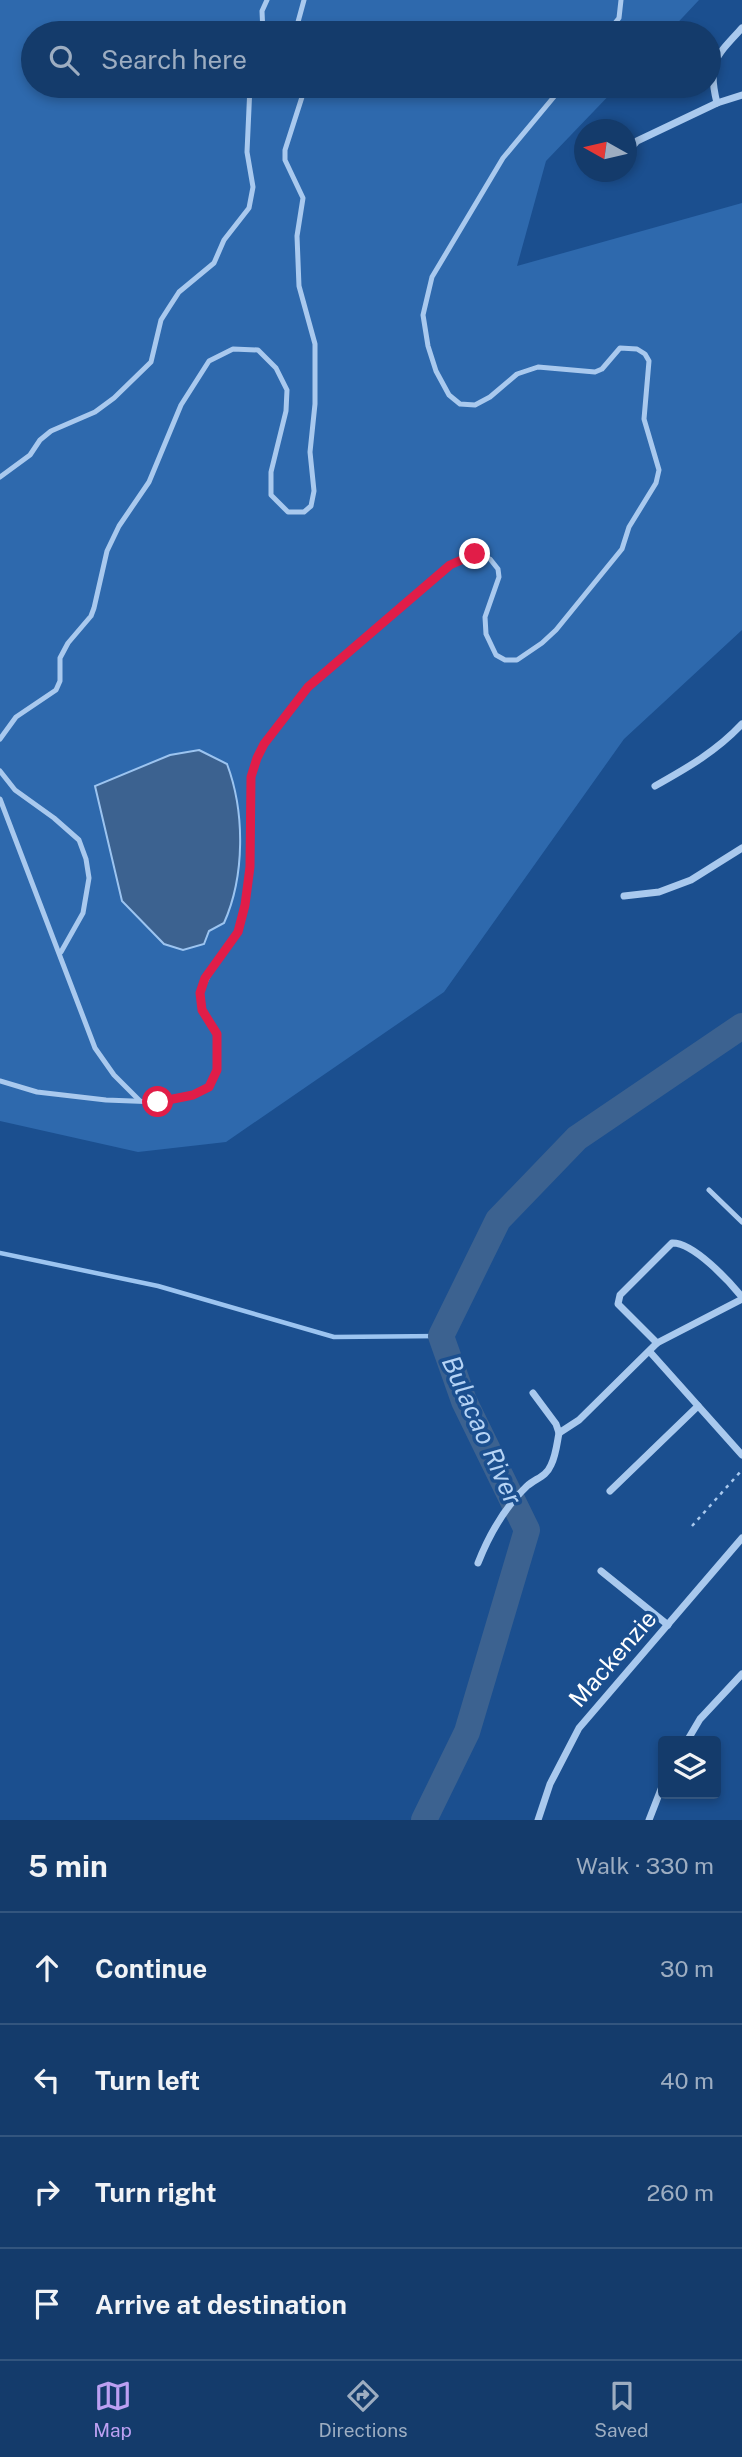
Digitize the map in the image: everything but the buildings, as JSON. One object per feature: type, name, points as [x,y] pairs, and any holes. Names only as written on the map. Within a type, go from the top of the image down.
[{"type":"street","points":[[721,51],[742,28]]},
{"type":"street","points":[[637,141],[717,103],[742,95]]},
{"type":"street","points":[[716,98],[717,103]]},
{"type":"street","points":[[655,786],[697,763],[728,739],[742,724]]},
{"type":"street","points":[[624,897],[659,892],[691,880],[742,848]]},
{"type":"street","points":[[559,1433],[579,1420],[657,1343],[742,1298],[725,1276],[679,1243],[672,1243],[620,1295],[618,1301],[657,1343]]},
{"type":"street","points":[[650,1352],[742,1455]]},
{"type":"street","points":[[478,1563],[487,1540],[507,1510],[529,1484],[540,1478],[551,1465],[559,1433],[556,1424],[533,1393]]},
{"type":"street","points":[[610,1491],[698,1406]]},
{"type":"street","name":"Mackenzie","points":[[538,1820],[550,1784],[579,1728],[742,1538]]},
{"type":"street","points":[[601,1571],[668,1625]]},
{"type":"street","points":[[690,1736],[700,1719],[742,1674]]},
{"type":"street","points":[[649,1820],[658,1797]]},
{"type":"lane","points":[[262,21],[262,11],[267,0]]},
{"type":"lane","points":[[298,21],[304,0]]},
{"type":"lane","points":[[617,21],[621,0]]},
{"type":"lane","points":[[0,477],[30,455],[51,430],[95,412],[114,398],[151,362],[161,320],[179,292],[214,262],[224,240],[248,208],[253,187],[247,152],[249,98]]},
{"type":"lane","points":[[0,739],[16,717],[56,690],[60,681],[60,658],[94,608],[107,551],[119,526],[149,482],[181,405],[209,360],[233,349],[258,350],[276,368],[287,390],[286,411],[271,471],[271,495],[288,512],[304,512],[311,506],[314,491],[310,452],[315,404],[315,344],[299,286],[296,236],[303,198],[285,160],[285,150],[302,98]]},
{"type":"lane","points":[[0,1081],[37,1092],[106,1100],[158,1102],[193,1095],[209,1087],[217,1070],[217,1034],[202,1010],[200,993],[209,972],[238,932],[245,905],[250,867],[251,777],[264,744],[308,687],[450,565],[475,554],[490,559],[498,569],[499,577],[485,617],[486,634],[496,655],[505,660],[517,660],[556,630],[622,550],[629,527],[659,475],[659,464],[644,419],[649,360],[645,354],[637,349],[620,348],[602,369],[587,373],[538,367],[517,374],[491,397],[475,405],[460,404],[449,395],[436,371],[423,316],[432,277],[503,158],[554,98]]},
{"type":"lane","points":[[0,771],[15,790],[79,840],[86,859],[89,878],[83,913],[61,952]]},
{"type":"lane","points":[[0,799],[61,952],[95,1048],[114,1075],[139,1100]]},
{"type":"lane","points":[[709,1190],[742,1222]]},
{"type":"path","points":[[692,1526],[742,1469]]},
{"type":"shaded area","points":[[0,0],[699,0],[679,21],[21,21],[21,98],[606,98],[586,119],[574,119],[574,132],[546,161],[517,266],[742,203],[742,630],[624,739],[444,992],[226,1142],[138,1152],[0,1121]]},
{"type":"shaded area","points":[[199,750],[227,764],[237,802],[239,865],[231,905],[224,923],[209,931],[204,944],[183,950],[164,944],[122,901],[95,786],[170,755]]},
{"type":"waterway","name":"Bulacao River","points":[[424,1820],[467,1732],[527,1530],[464,1401],[441,1336],[498,1220],[577,1138],[742,1026]]},
{"type":"waterway","points":[[0,1253],[158,1286],[334,1337],[441,1336]]},
{"type":"route","points":[[158,1102],[193,1095],[209,1087],[217,1070],[217,1034],[202,1010],[200,993],[205,978],[238,932],[245,905],[250,867],[251,777],[264,744],[308,687],[450,565],[475,554]]}]
